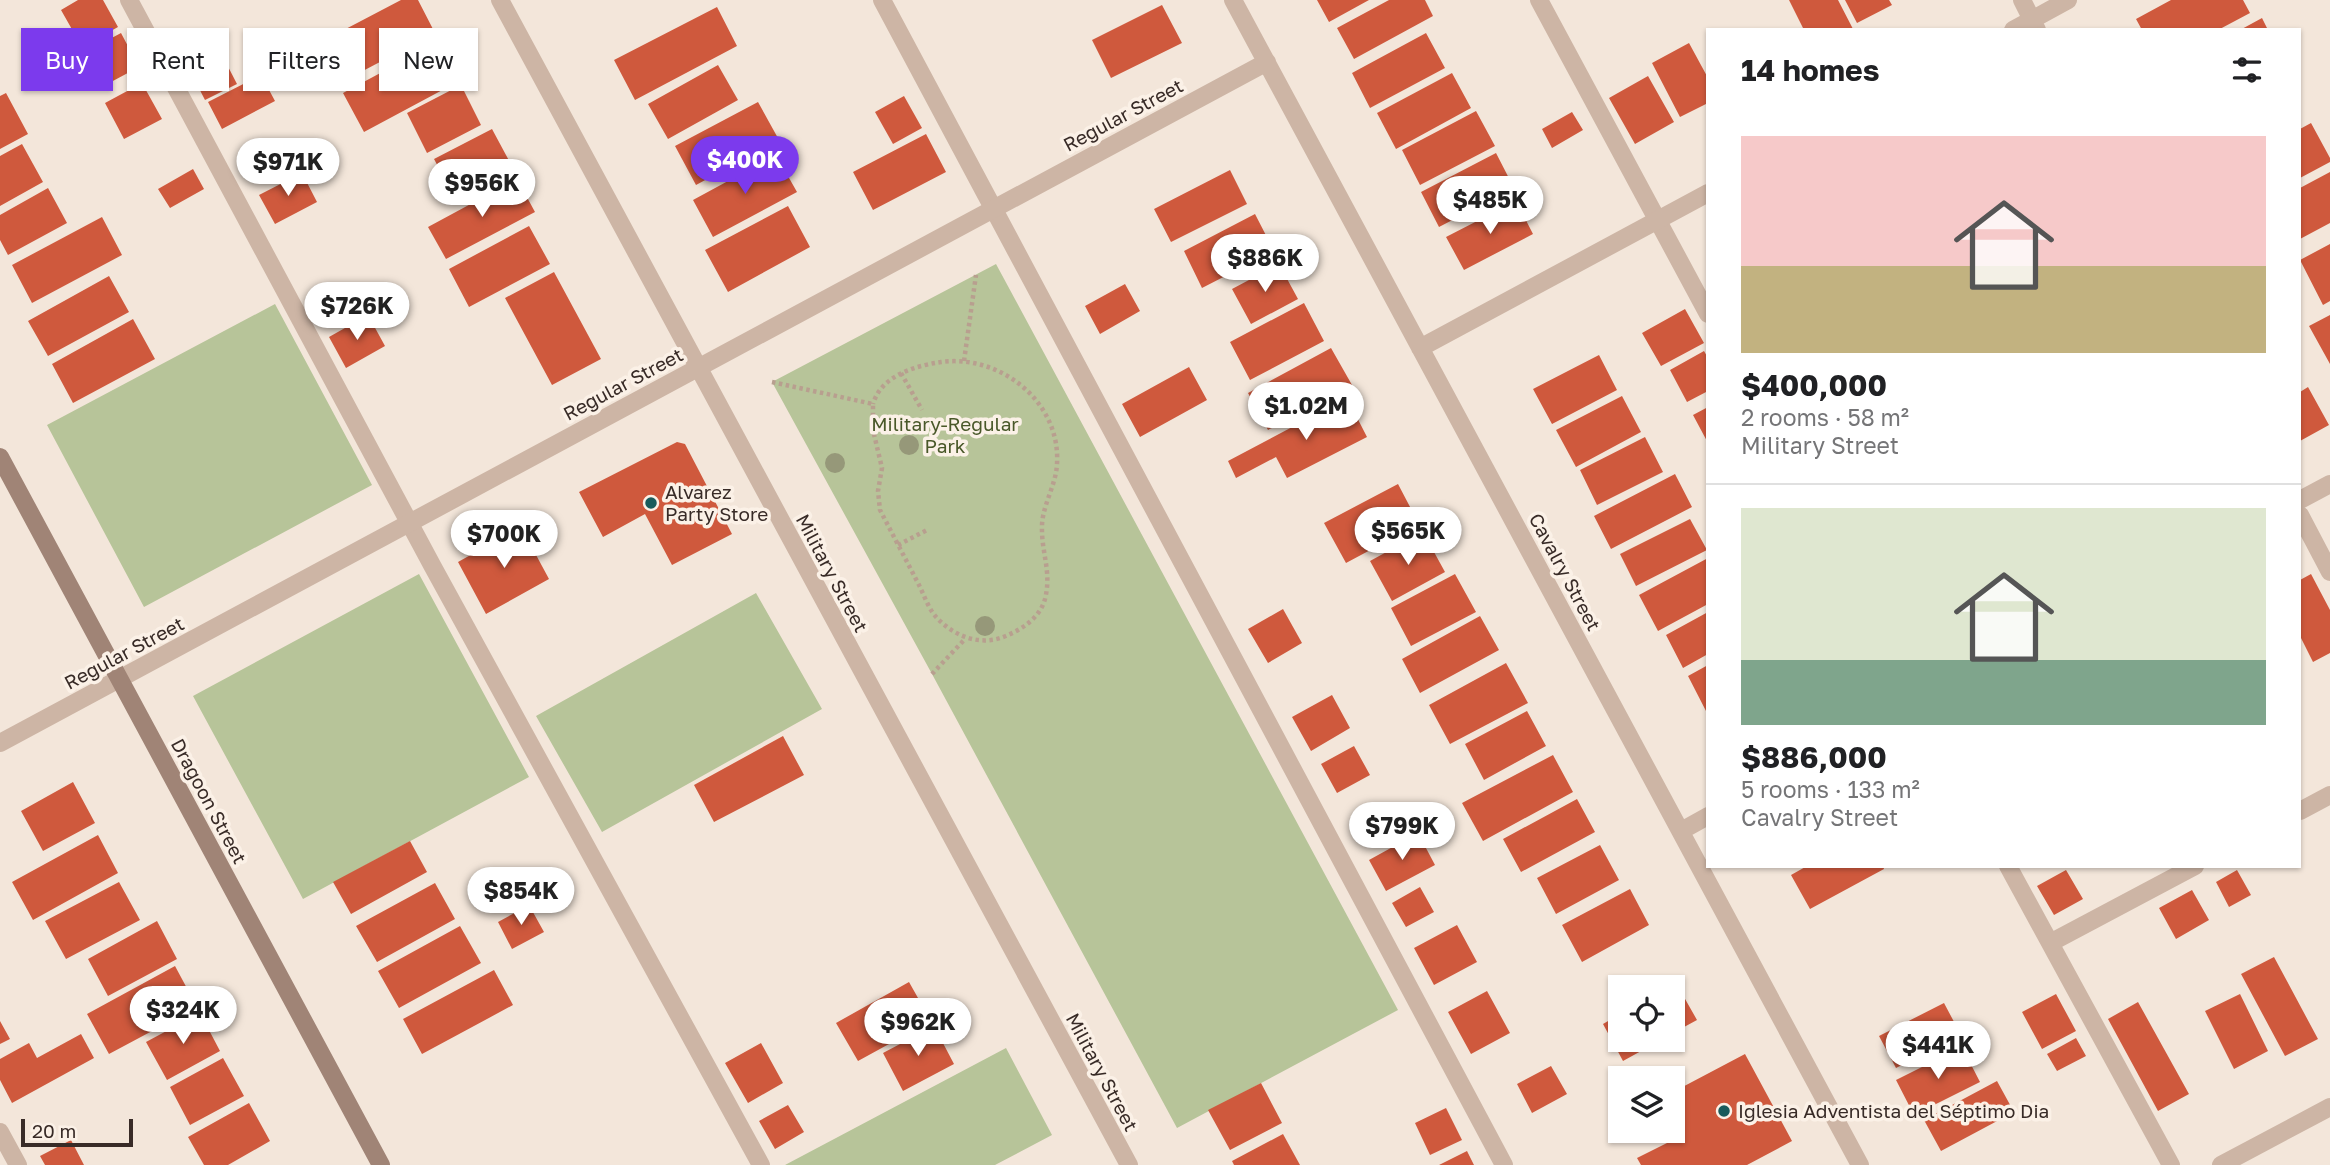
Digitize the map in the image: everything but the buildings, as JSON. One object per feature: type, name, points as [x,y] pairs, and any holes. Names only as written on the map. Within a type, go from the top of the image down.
[{"type":"main road","name":"Dragoon Street","points":[[0,457],[381,1165]]},
{"type":"street","points":[[129,0],[409,523],[761,1165]]},
{"type":"street","name":"Military Street","points":[[500,0],[1129,1165]]},
{"type":"street","points":[[882,0],[1504,1165]]},
{"type":"street","name":"Cavalry Street","points":[[1233,0],[1860,1165]]},
{"type":"street","points":[[1539,0],[1706,310]]},
{"type":"street","points":[[2022,0],[2035,25],[2068,0]]},
{"type":"street","name":"Regular Street","points":[[0,743],[1267,62]]},
{"type":"street","points":[[1420,348],[1706,194]]},
{"type":"street","points":[[2301,499],[2330,484]]},
{"type":"street","points":[[2301,517],[2330,572]]},
{"type":"street","points":[[2301,810],[2330,795]]},
{"type":"street","points":[[1681,831],[1706,817]]},
{"type":"street","points":[[2009,868],[2171,1165]]},
{"type":"street","points":[[2049,943],[2191,868]]},
{"type":"street","points":[[2221,1165],[2330,1107]]},
{"type":"street","points":[[0,1132],[18,1165]]},
{"type":"path","points":[[964,361],[976,275]]},
{"type":"path","points":[[964,361],[988,366],[1008,376],[1033,395],[1046,415],[1058,461],[1042,522],[1042,542],[1049,578],[1044,602],[1030,622],[1012,634],[1000,639],[980,641],[965,639],[935,617],[880,510],[878,491],[882,468],[873,430],[873,404],[876,393],[884,385],[901,373],[919,366],[964,361]]},
{"type":"path","points":[[901,373],[922,410]]},
{"type":"path","points":[[772,382],[873,404]]},
{"type":"path","points":[[898,545],[929,528]]},
{"type":"path","points":[[933,674],[965,639]]},
{"type":"green space","name":"Military-Regular Park","points":[[996,264],[1398,1010],[1177,1128],[772,382]]},
{"type":"green space","points":[[275,304],[372,485],[144,607],[47,425]]},
{"type":"green space","points":[[419,574],[529,777],[303,899],[193,696]]},
{"type":"green space","points":[[756,593],[822,709],[602,832],[536,716]]},
{"type":"green space","points":[[1006,1048],[1052,1135],[995,1165],[785,1165]]},
{"type":"place","name":"Alvarez Party Store","points":[[651,503]]},
{"type":"place","name":"Iglesia Adventista del Séptimo Dia","points":[[1724,1111]]}]
